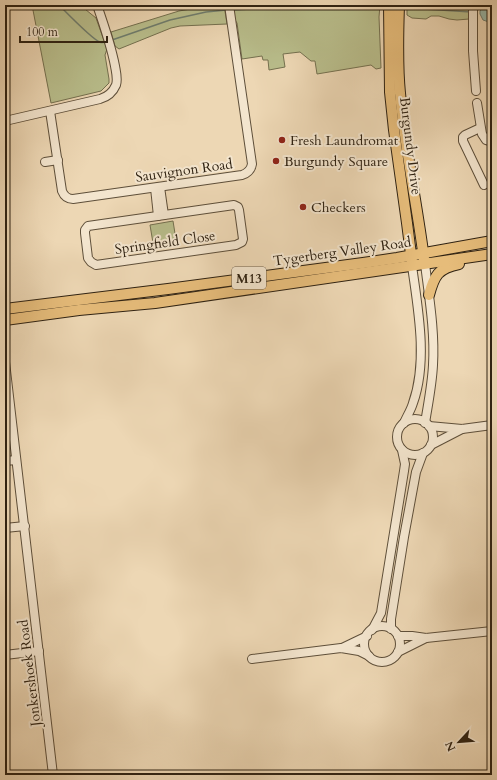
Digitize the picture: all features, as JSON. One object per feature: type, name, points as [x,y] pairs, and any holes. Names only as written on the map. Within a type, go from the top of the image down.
[{"type":"main road","name":"Burgundy Drive","points":[[390,5],[390,92],[412,266]]},
{"type":"main road","name":"Burgundy Drive","points":[[399,5],[398,54],[400,92],[404,129],[425,264]]},
{"type":"main road","name":"Tygerberg Valley Road","points":[[5,309],[363,263],[492,241]]},
{"type":"main road","name":"Tygerberg Valley Road","points":[[5,320],[79,310],[155,303],[492,254]]},
{"type":"main road","points":[[429,295],[435,277],[443,269],[456,264],[483,260],[492,257]]},
{"type":"street","points":[[5,121],[100,99],[108,95],[116,84],[117,80],[111,48],[97,5]]},
{"type":"street","name":"Sauvignon Road","points":[[50,111],[62,191],[65,196],[71,199],[242,175],[248,172],[252,164],[229,5]]},
{"type":"street","points":[[473,5],[476,91]]},
{"type":"street","points":[[477,103],[482,134],[484,138],[492,142]]},
{"type":"street","points":[[480,128],[465,135],[463,137],[463,141],[484,185]]},
{"type":"street","points":[[45,162],[58,160]]},
{"type":"street","name":"Springfield Close","points":[[158,187],[161,215]]},
{"type":"street","name":"Springfield Close","points":[[236,205],[239,210],[242,242],[236,245],[96,265],[89,261],[84,233],[88,226],[161,215],[236,205]]},
{"type":"street","points":[[425,264],[433,341],[433,364],[427,425]]},
{"type":"street","points":[[404,423],[410,420],[416,420],[422,421],[427,425],[432,434],[431,445],[428,450],[418,455],[412,455],[402,450],[398,445],[397,439],[400,427],[404,423],[413,404],[419,374],[421,336],[412,266]]},
{"type":"street","name":"Jonkershoek Road","points":[[5,362],[8,410],[25,526],[53,775]]},
{"type":"street","points":[[427,425],[462,429],[492,425]]},
{"type":"street","points":[[431,445],[462,429]]},
{"type":"street","points":[[369,656],[364,643],[381,613],[405,464],[402,450]]},
{"type":"street","points":[[391,629],[391,619],[404,537],[416,472],[423,453]]},
{"type":"street","points":[[5,461],[16,460]]},
{"type":"street","points":[[5,528],[25,526]]},
{"type":"street","points":[[252,659],[341,648],[360,651],[377,662],[382,662],[392,660],[398,652],[400,641],[398,636],[391,629],[381,627],[341,648]]},
{"type":"street","points":[[398,636],[426,638],[492,630]]},
{"type":"street","points":[[398,652],[426,638]]},
{"type":"street","points":[[5,655],[39,651]]},
{"type":"green space","points":[[32,5],[80,5],[96,18],[107,49],[105,55],[109,83],[101,91],[51,103]]},
{"type":"green space","points":[[214,5],[224,5],[227,24],[180,26],[171,28],[119,49],[115,46],[111,32],[179,11]]},
{"type":"green space","points":[[233,5],[380,5],[381,68],[376,69],[371,65],[317,74],[315,61],[311,61],[300,52],[283,54],[285,67],[269,70],[268,60],[263,60],[262,56],[242,59]]},
{"type":"green space","points":[[407,5],[469,6],[469,19],[457,20],[439,16],[431,16],[426,19],[412,18],[407,15]]},
{"type":"green space","points":[[173,221],[177,246],[154,249],[150,225]]},
{"type":"shaded area","points":[[485,5],[492,5],[492,23],[483,20],[480,14],[480,11]]},
{"type":"waterway","points":[[59,5],[97,40],[100,42],[107,41]]},
{"type":"waterway","points":[[232,10],[274,8]]},
{"type":"waterway","points":[[284,8],[379,8]]},
{"type":"waterway","points":[[409,8],[471,12]]},
{"type":"waterway","points":[[112,40],[170,20],[206,12],[226,10]]},
{"type":"place","name":"Fresh Laundromat","points":[[282,140]]},
{"type":"place","name":"Burgundy Square","points":[[276,161]]},
{"type":"place","name":"Checkers","points":[[303,207]]}]
